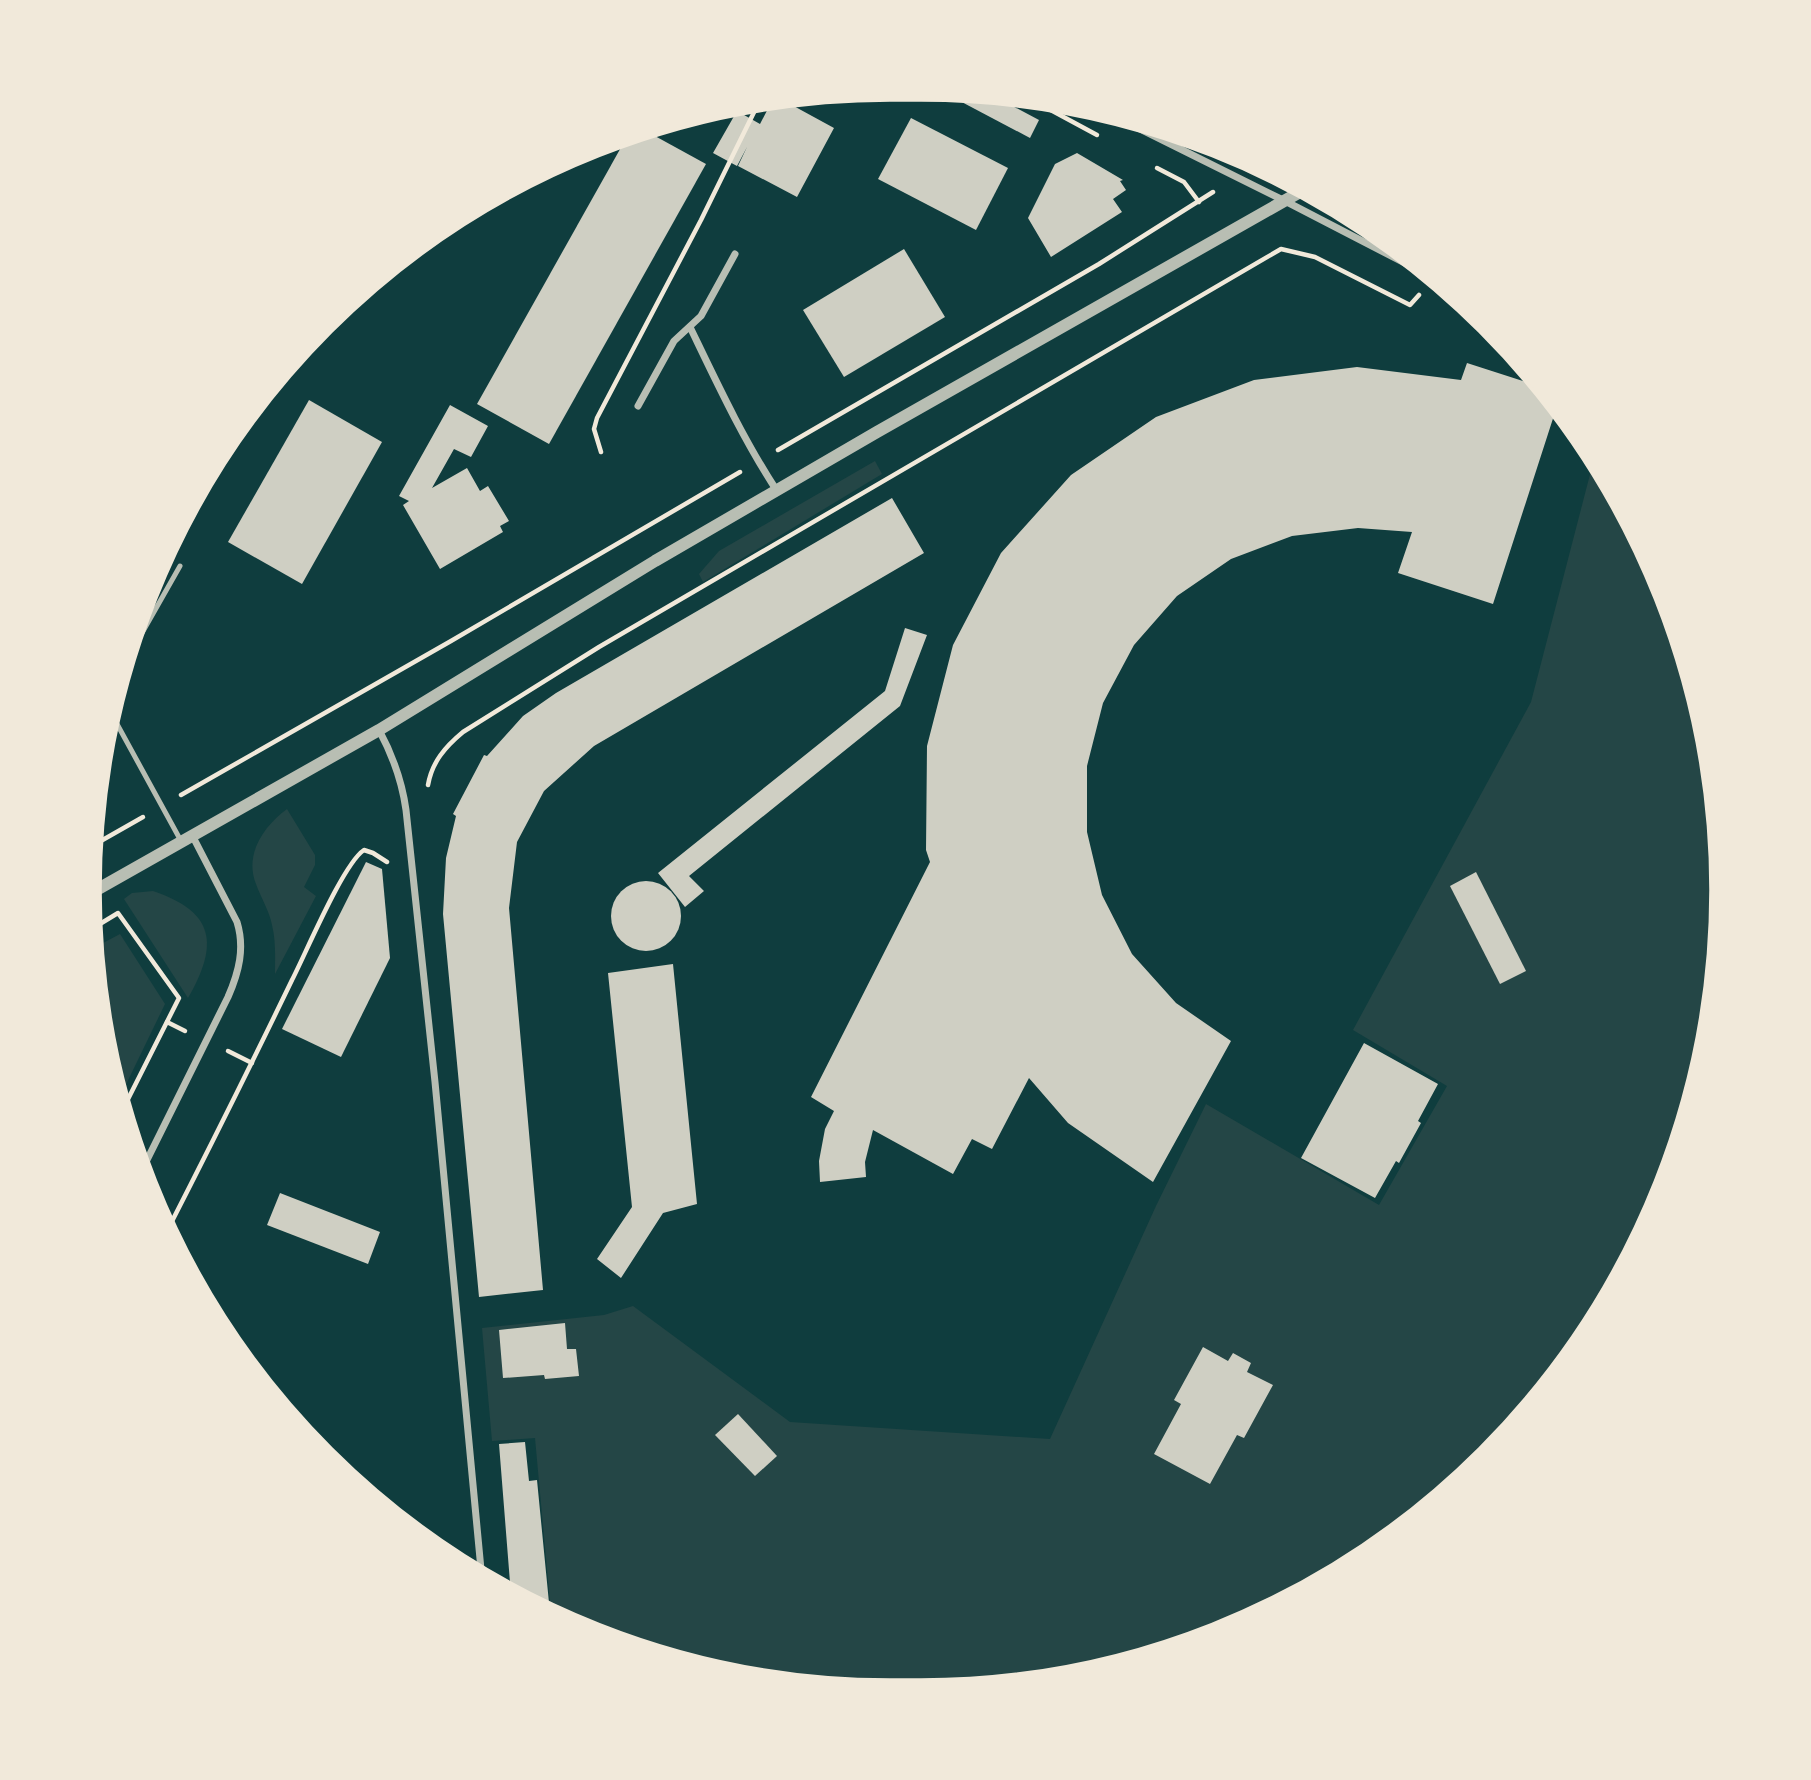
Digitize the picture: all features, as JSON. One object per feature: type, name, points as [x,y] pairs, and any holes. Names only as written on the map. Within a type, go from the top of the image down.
[{"type":"street","points":[[1157,136],[1396,259]]},
{"type":"street","points":[[100,888],[379,730],[655,561],[877,432],[1296,195]]},
{"type":"street","points":[[638,406],[674,341],[701,316],[735,254]]},
{"type":"street","points":[[690,327],[725,401],[757,461],[777,491]]},
{"type":"street","points":[[379,730],[392,754],[399,775],[408,830],[438,1110],[480,1565]]},
{"type":"street","points":[[148,1159],[228,997],[241,957],[237,922],[186,838]]},
{"type":"lane","points":[[146,626],[180,565]]},
{"type":"lane","points":[[118,725],[161,807],[186,838]]},
{"type":"path","points":[[601,452],[594,429],[597,418],[754,112]]},
{"type":"path","points":[[101,841],[451,641],[1098,264],[1236,176]]},
{"type":"path","points":[[428,792],[433,767],[447,746],[463,732],[599,648],[1281,248],[1315,257],[1410,305],[1429,285]]},
{"type":"path","points":[[172,1221],[352,862],[364,850],[390,865],[411,862]]},
{"type":"path","points":[[101,924],[118,913],[179,998],[128,1099]]},
{"type":"shaded area","points":[[875,461],[882,474],[703,582],[699,574],[719,551]]},
{"type":"shaded area","points":[[1591,472],[1630,540],[1651,588],[1684,685],[1696,736],[1710,838],[1710,942],[1704,993],[1684,1095],[1669,1144],[1630,1240],[1578,1329],[1548,1371],[1480,1449],[1442,1484],[1360,1547],[1271,1599],[1175,1638],[1126,1653],[1024,1673],[973,1679],[890,1680],[838,1679],[787,1673],[685,1653],[636,1638],[550,1603],[535,1438],[492,1441],[482,1328],[604,1315],[633,1306],[790,1422],[1050,1439],[1156,1206],[1206,1104],[1379,1205],[1447,1086],[1353,1030],[1531,702]]},
{"type":"shaded area","points":[[287,809],[315,855],[315,865],[304,887],[316,896],[275,974],[273,931],[256,884],[253,862],[254,852],[264,832]]},
{"type":"shaded area","points":[[153,891],[174,899],[189,909],[205,932],[207,946],[204,961],[188,998],[124,899],[132,893]]},
{"type":"shaded area","points":[[120,934],[165,1004],[125,1087],[115,1044],[101,944]]},
{"type":"building","points":[[959,101],[1012,106],[1039,120],[1030,138]]},
{"type":"building","points":[[794,106],[834,128],[797,197],[738,166],[747,147],[737,166],[713,153],[735,115],[742,114],[760,124],[767,110]]},
{"type":"building","points":[[911,118],[1008,168],[976,230],[878,179]]},
{"type":"building","points":[[655,136],[706,164],[549,444],[477,404],[621,148]]},
{"type":"building","points":[[1077,153],[1123,180],[1120,181],[1126,190],[1113,199],[1122,212],[1051,257],[1028,218],[1055,164]]},
{"type":"building","points":[[904,249],[945,317],[844,377],[803,310]]},
{"type":"building","points":[[1467,363],[1526,382],[1554,417],[1493,604],[1398,573],[1412,532],[1358,528],[1292,536],[1231,559],[1177,596],[1134,645],[1103,703],[1087,766],[1087,832],[1102,895],[1132,954],[1176,1003],[1231,1041],[1153,1182],[1068,1123],[1029,1078],[992,1149],[972,1139],[953,1174],[873,1130],[865,1162],[866,1177],[820,1182],[819,1161],[825,1129],[834,1111],[811,1097],[930,862],[926,850],[927,746],[953,645],[1001,553],[1071,475],[1156,417],[1254,380],[1357,367],[1461,380]]},
{"type":"building","points":[[309,400],[382,442],[302,584],[228,542]]},
{"type":"building","points":[[450,405],[488,426],[471,457],[454,449],[432,488],[467,468],[480,491],[488,486],[509,521],[500,526],[503,532],[440,569],[403,505],[409,501],[399,496]]},
{"type":"building","points":[[892,498],[924,553],[594,746],[544,791],[517,842],[509,908],[543,1290],[479,1297],[443,914],[446,858],[456,816],[453,814],[484,755],[487,756],[523,716],[556,693]]},
{"type":"building","points":[[905,628],[927,635],[900,706],[689,876],[704,891],[685,907],[658,873],[885,691]]},
{"type":"building","points":[[366,862],[382,869],[390,958],[341,1057],[282,1029]]},
{"type":"building","points":[[1476,872],[1526,971],[1500,984],[1450,886]]},
{"type":"building","points":[[646,881],[671,891],[681,916],[671,941],[646,951],[621,941],[611,916],[621,891]]},
{"type":"building","points":[[673,964],[697,1204],[663,1213],[621,1278],[597,1259],[632,1207],[608,973]]},
{"type":"building","points":[[1364,1043],[1438,1084],[1399,1163],[1396,1161],[1375,1198],[1301,1158]]},
{"type":"building","points":[[280,1193],[380,1232],[368,1264],[267,1225]]},
{"type":"building","points":[[565,1323],[567,1349],[576,1349],[579,1376],[545,1379],[544,1375],[503,1378],[499,1330]]},
{"type":"building","points":[[1203,1347],[1228,1361],[1233,1353],[1251,1363],[1247,1372],[1273,1385],[1244,1438],[1237,1435],[1210,1484],[1154,1454],[1181,1404],[1174,1400]]},
{"type":"building","points":[[738,1414],[777,1456],[755,1476],[715,1435]]},
{"type":"building","points":[[525,1442],[529,1481],[537,1480],[549,1603],[510,1582],[499,1444]]}]
